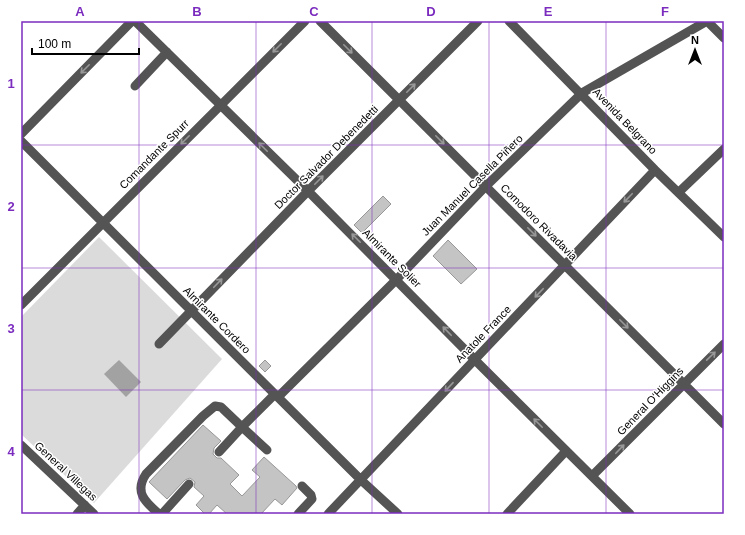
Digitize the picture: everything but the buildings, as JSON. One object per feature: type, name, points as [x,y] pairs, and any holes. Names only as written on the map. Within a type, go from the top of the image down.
[{"type":"street","name":"Almirante Solier","points":[[134,21],[308,191],[630,514]]},
{"type":"street","points":[[21,134],[134,21]]},
{"type":"street","name":"Comandante Spurr","points":[[21,305],[220,104],[305,21]]},
{"type":"street","name":"Comodoro Rivadavia","points":[[320,21],[724,424]]},
{"type":"street","name":"Doctor Salvador Debenedetti","points":[[159,344],[308,191],[478,21]]},
{"type":"street","name":"Avenida Belgrano","points":[[509,21],[655,170],[724,237]]},
{"type":"street","points":[[707,21],[724,38]]},
{"type":"street","name":"Juan Manuel Casella Piñero","points":[[218,452],[242,427],[396,279],[486,186],[582,94],[692,24],[707,21]]},
{"type":"street","points":[[135,86],[167,52]]},
{"type":"street","name":"Almirante Cordero","points":[[21,142],[398,514]]},
{"type":"street","points":[[679,192],[724,148]]},
{"type":"street","name":"Anatole France","points":[[328,514],[362,480],[655,170]]},
{"type":"street","name":"General O'Higgins","points":[[592,476],[604,466],[724,344]]},
{"type":"street","points":[[159,514],[145,502],[143,498],[141,486],[146,474],[203,416],[215,406],[221,407],[267,450]]},
{"type":"street","name":"General Villegas","points":[[21,445],[94,514]]},
{"type":"street","points":[[507,514],[566,451]]},
{"type":"street","points":[[162,514],[189,484]]},
{"type":"street","points":[[298,514],[312,499],[311,495],[302,486]]},
{"type":"street","points":[[77,514],[85,505]]},
{"type":"shaded area","points":[[99,237],[222,359],[94,503],[21,434],[21,317]]},
{"type":"shaded area","points":[[119,360],[141,382],[126,397],[104,374]]}]
